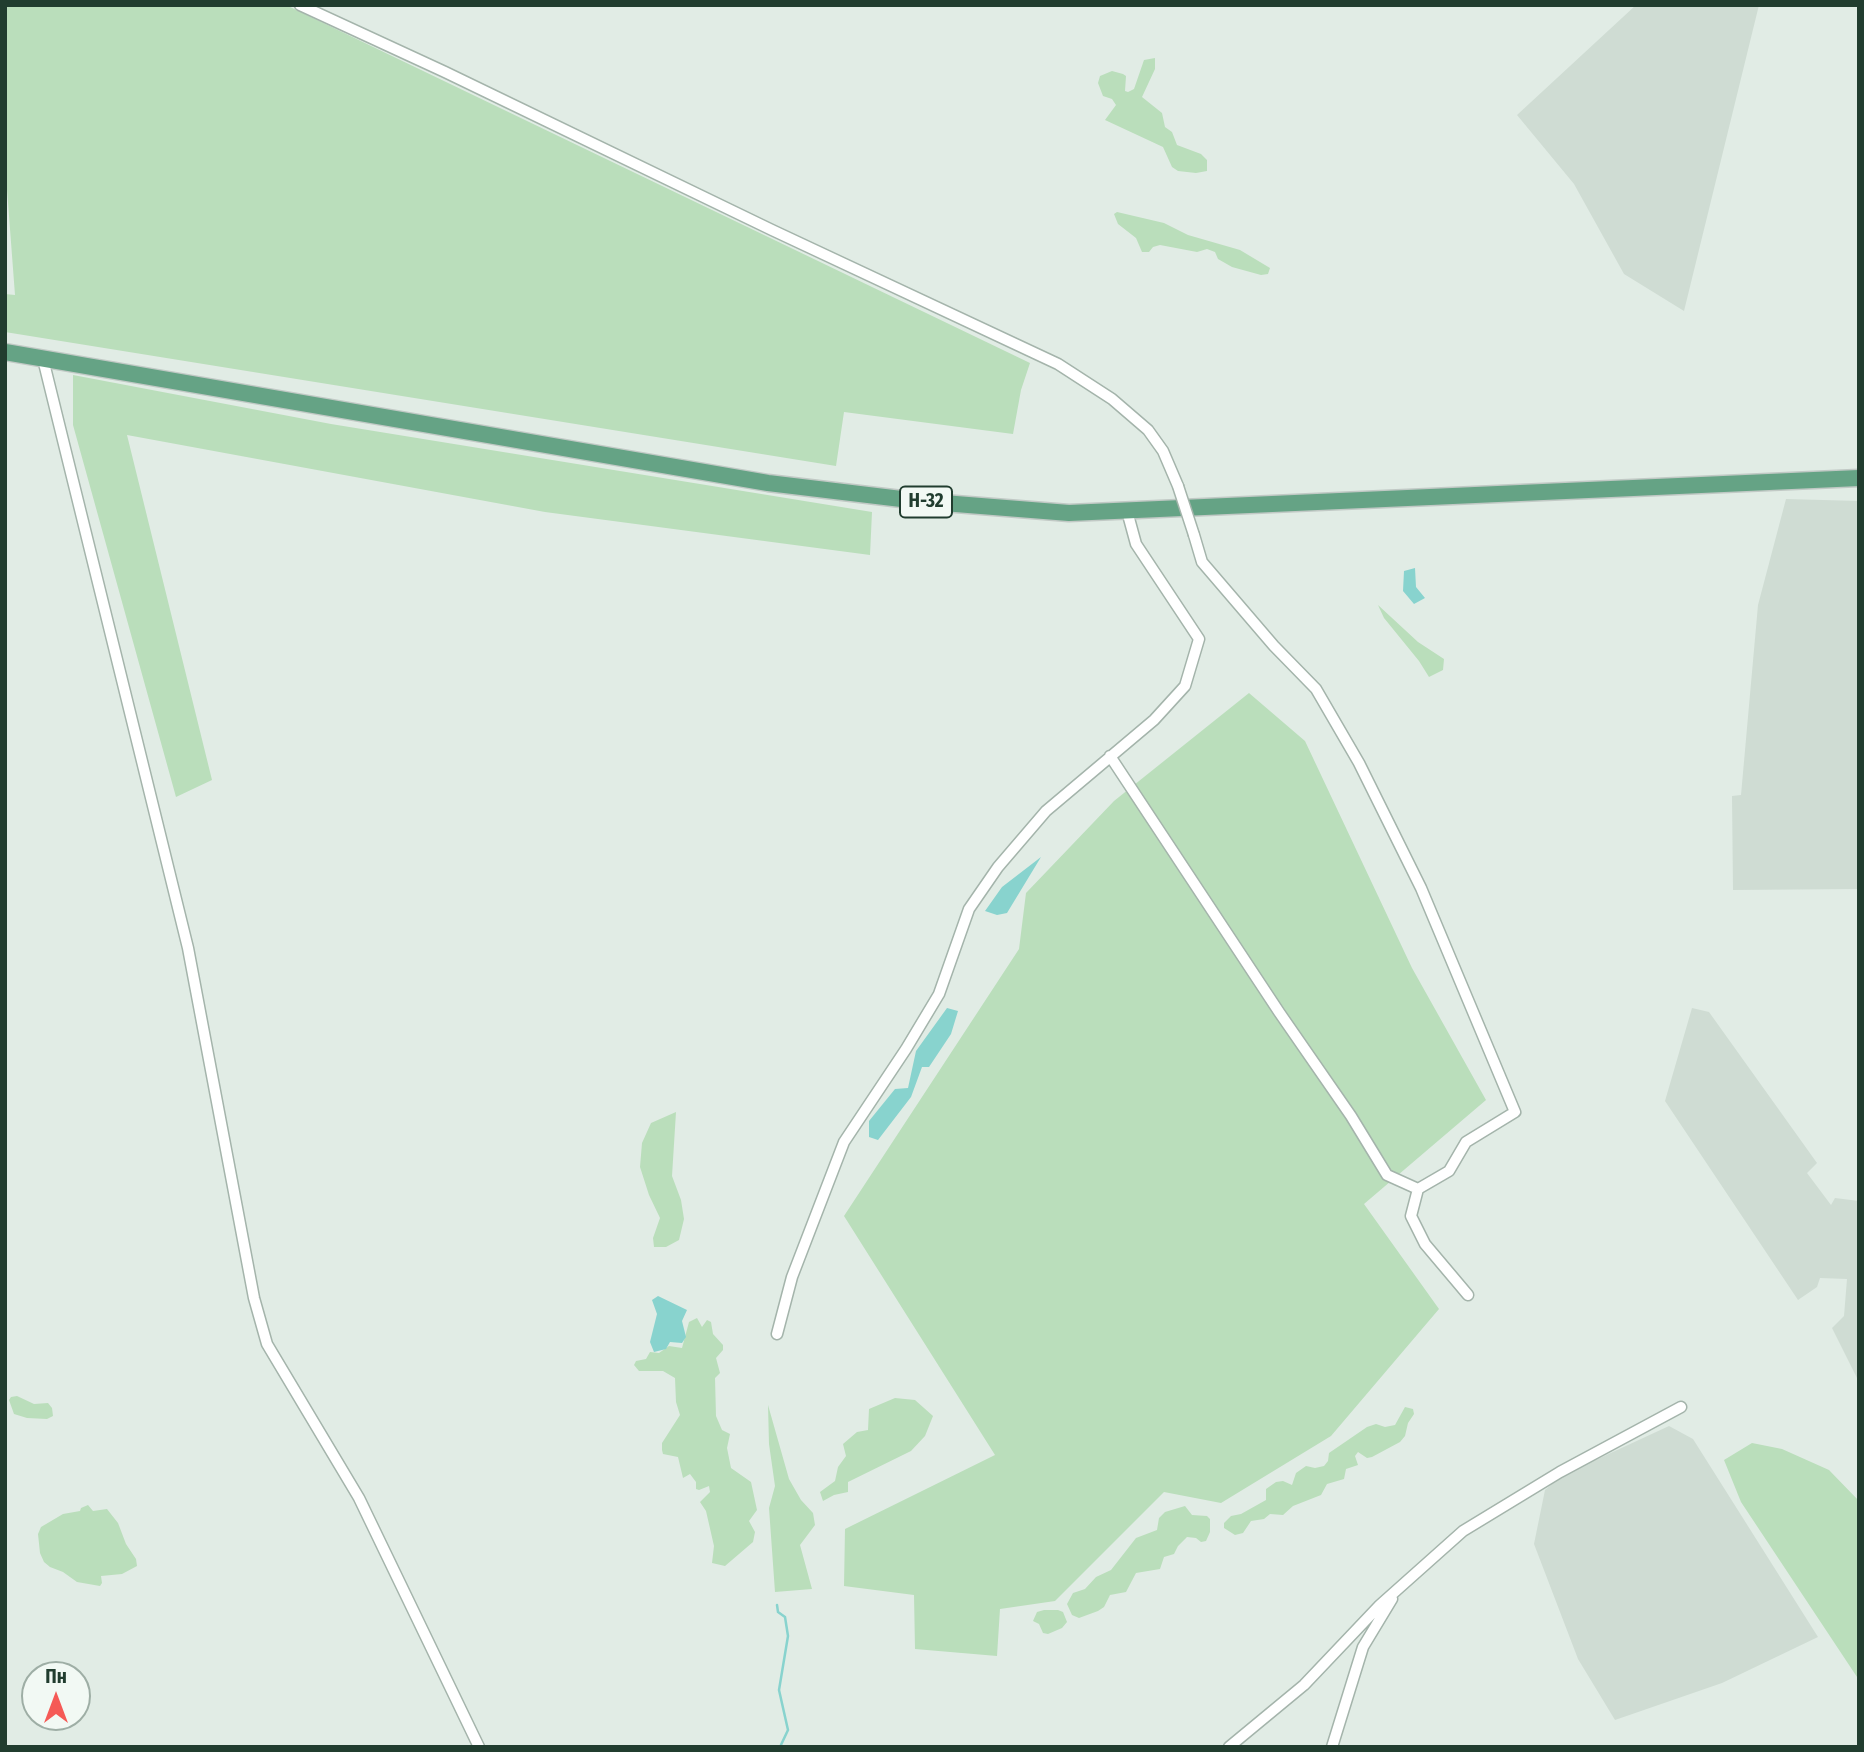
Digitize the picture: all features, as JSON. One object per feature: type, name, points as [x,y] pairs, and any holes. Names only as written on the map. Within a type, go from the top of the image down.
[{"type":"main road","name":"Н-32","points":[[5,352],[768,483],[918,501],[1069,513],[1859,478]]},
{"type":"street","points":[[300,5],[1058,364],[1112,399],[1147,430],[1163,451],[1178,486],[1202,562],[1274,646],[1316,689],[1359,763],[1421,888],[1515,1112],[1465,1142],[1449,1171],[1418,1189],[1411,1216],[1425,1244],[1468,1295]]},
{"type":"street","points":[[43,359],[188,948],[254,1298],[267,1344],[359,1498],[479,1747]]},
{"type":"street","points":[[777,1334],[792,1277],[844,1142],[906,1049],[939,993],[969,909],[998,867],[1046,811],[1154,720],[1185,686],[1199,639],[1136,544],[1127,511]]},
{"type":"street","points":[[1110,756],[1279,1012],[1352,1116],[1387,1175],[1418,1189]]},
{"type":"street","points":[[1229,1747],[1304,1685],[1396,1591],[1463,1531],[1560,1472],[1681,1407]]},
{"type":"street","points":[[1332,1747],[1363,1647],[1396,1591]]},
{"type":"shaded area","points":[[1636,5],[1759,5],[1684,311],[1624,274],[1574,184],[1517,115]]},
{"type":"shaded area","points":[[1786,499],[1859,501],[1859,889],[1733,890],[1732,796],[1741,795],[1758,605]]},
{"type":"shaded area","points":[[1692,1008],[1709,1012],[1817,1163],[1807,1173],[1831,1205],[1835,1198],[1859,1201],[1858,1380],[1832,1328],[1844,1316],[1847,1279],[1820,1278],[1817,1287],[1798,1300],[1665,1101]]},
{"type":"shaded area","points":[[1669,1426],[1693,1439],[1818,1637],[1722,1683],[1615,1720],[1578,1659],[1534,1544],[1545,1490],[1561,1476]]},
{"type":"green space","points":[[5,5],[286,5],[1030,363],[1021,390],[1013,434],[844,412],[836,466],[5,332],[5,294],[15,295],[5,163]]},
{"type":"green space","points":[[1155,58],[1155,69],[1142,97],[1162,113],[1165,127],[1172,132],[1177,145],[1201,154],[1207,160],[1207,171],[1178,171],[1172,167],[1163,147],[1105,120],[1116,105],[1112,99],[1103,96],[1098,83],[1100,76],[1112,71],[1123,74],[1126,76],[1125,91],[1128,92],[1134,89],[1144,60]]},
{"type":"green space","points":[[1117,212],[1164,223],[1188,235],[1240,250],[1270,268],[1268,274],[1261,275],[1232,267],[1218,259],[1215,252],[1207,249],[1197,252],[1160,245],[1149,252],[1142,252],[1136,238],[1118,224],[1114,214]]},
{"type":"green space","points":[[73,375],[331,424],[872,512],[870,555],[545,512],[127,435],[212,780],[176,797],[73,425]]},
{"type":"green space","points":[[1378,605],[1418,642],[1444,659],[1443,670],[1429,677],[1384,618]]},
{"type":"green space","points":[[1249,693],[1305,741],[1412,968],[1486,1100],[1364,1204],[1439,1309],[1331,1436],[1221,1503],[1164,1492],[1055,1601],[1000,1609],[997,1656],[915,1649],[914,1595],[844,1586],[845,1529],[995,1455],[844,1216],[1019,949],[1026,893],[1114,801]]},
{"type":"green space","points":[[676,1112],[672,1176],[681,1200],[684,1219],[679,1240],[666,1247],[654,1247],[653,1238],[660,1218],[640,1167],[642,1143],[651,1123]]},
{"type":"green space","points":[[697,1318],[702,1327],[707,1320],[711,1322],[713,1334],[723,1345],[723,1350],[716,1358],[720,1373],[715,1378],[716,1416],[722,1430],[730,1434],[727,1448],[731,1468],[751,1482],[757,1510],[749,1521],[755,1532],[753,1542],[725,1566],[712,1563],[714,1546],[706,1511],[700,1502],[710,1492],[709,1486],[696,1489],[696,1482],[690,1474],[683,1478],[678,1457],[663,1454],[662,1443],[680,1415],[676,1402],[675,1378],[663,1371],[639,1371],[634,1365],[636,1361],[646,1359],[650,1352],[659,1353],[669,1346],[682,1348],[689,1322]]},
{"type":"green space","points":[[17,1396],[34,1404],[48,1403],[53,1416],[47,1419],[27,1418],[14,1414],[9,1400]]},
{"type":"green space","points":[[895,1398],[915,1400],[933,1416],[925,1436],[911,1451],[848,1482],[848,1492],[823,1501],[820,1492],[835,1481],[838,1467],[846,1456],[843,1444],[857,1432],[868,1430],[869,1409]]},
{"type":"green space","points":[[768,1405],[789,1479],[801,1500],[813,1513],[815,1525],[800,1545],[812,1589],[775,1592],[769,1508],[775,1486],[769,1444]]},
{"type":"green space","points":[[1405,1407],[1413,1409],[1414,1414],[1400,1442],[1372,1457],[1367,1458],[1358,1452],[1355,1456],[1358,1465],[1346,1469],[1344,1479],[1327,1484],[1321,1495],[1293,1506],[1283,1515],[1270,1514],[1264,1519],[1251,1521],[1243,1533],[1235,1535],[1224,1528],[1224,1523],[1231,1516],[1241,1514],[1266,1500],[1266,1489],[1276,1482],[1283,1481],[1292,1485],[1296,1473],[1306,1466],[1324,1466],[1329,1453],[1367,1427],[1376,1424],[1385,1427],[1395,1425]]},
{"type":"green space","points":[[1752,1443],[1782,1449],[1829,1470],[1859,1501],[1859,1680],[1741,1502],[1724,1460]]},
{"type":"green space","points":[[88,1505],[93,1511],[107,1509],[118,1523],[126,1544],[136,1559],[137,1566],[122,1574],[101,1576],[100,1586],[77,1582],[50,1567],[40,1553],[38,1534],[41,1527],[63,1514],[80,1511]]},
{"type":"green space","points":[[1185,1506],[1192,1515],[1207,1516],[1210,1519],[1210,1532],[1206,1541],[1187,1537],[1174,1554],[1164,1557],[1160,1569],[1136,1573],[1126,1592],[1110,1595],[1104,1607],[1079,1618],[1072,1615],[1067,1604],[1073,1593],[1085,1589],[1096,1577],[1111,1570],[1136,1538],[1157,1530],[1159,1518],[1165,1512]]},
{"type":"green space","points":[[1037,1612],[1063,1612],[1067,1622],[1062,1628],[1048,1634],[1043,1633],[1039,1624],[1033,1621]]},
{"type":"water","points":[[1415,568],[1416,587],[1425,598],[1414,604],[1403,591],[1404,571]]},
{"type":"water","points":[[1041,857],[1007,913],[997,915],[985,911],[1002,887]]},
{"type":"water","points":[[947,1008],[958,1011],[951,1034],[929,1067],[922,1067],[911,1097],[878,1140],[869,1137],[869,1121],[895,1089],[908,1088],[916,1051]]},
{"type":"water","points":[[658,1296],[687,1310],[682,1321],[686,1337],[682,1343],[670,1342],[666,1349],[654,1352],[650,1342],[657,1314],[652,1300]]},
{"type":"waterway","points":[[777,1605],[778,1612],[785,1617],[788,1636],[779,1690],[788,1730],[780,1747]]}]
